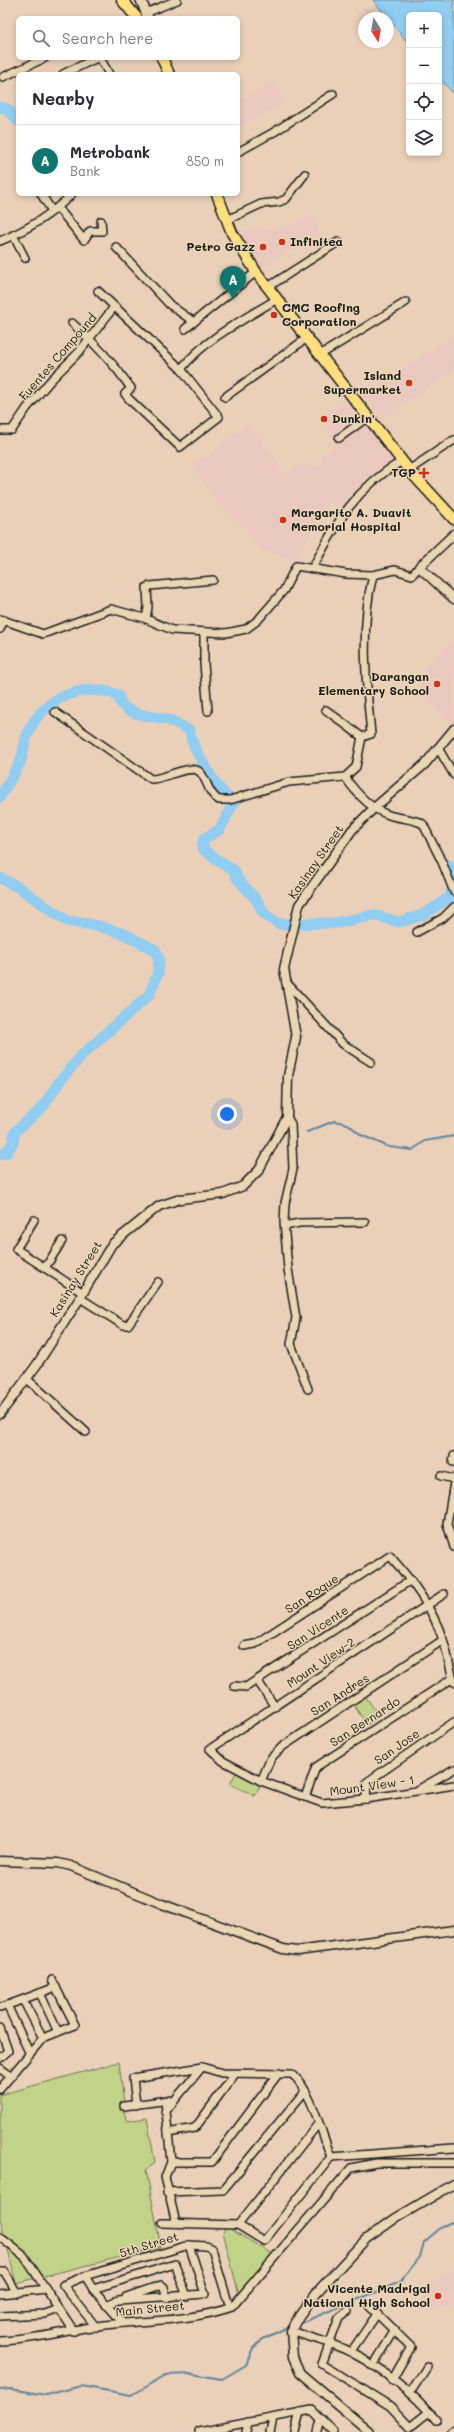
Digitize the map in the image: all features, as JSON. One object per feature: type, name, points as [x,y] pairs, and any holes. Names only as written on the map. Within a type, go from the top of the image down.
[{"type":"main road","points":[[122,0],[143,16]]},
{"type":"main road","points":[[141,0],[143,16]]},
{"type":"main road","points":[[163,60],[168,72]]},
{"type":"main road","points":[[217,196],[232,232],[256,272],[409,470],[454,519]]},
{"type":"street","points":[[143,16],[177,0]]},
{"type":"street","points":[[3,77],[41,60]]},
{"type":"street","points":[[67,72],[92,60]]},
{"type":"street","points":[[101,60],[107,72]]},
{"type":"street","points":[[240,151],[274,132],[333,94]]},
{"type":"street","points":[[227,221],[261,204],[279,202],[286,199],[305,174]]},
{"type":"street","points":[[43,196],[84,240],[90,231],[102,231],[101,220]]},
{"type":"street","points":[[0,239],[13,235],[55,210],[70,196]]},
{"type":"street","points":[[13,235],[25,258]]},
{"type":"street","points":[[268,287],[338,242]]},
{"type":"street","points":[[116,247],[170,305],[194,322]]},
{"type":"street","points":[[185,329],[256,272]]},
{"type":"street","points":[[72,323],[90,339],[131,388],[125,394],[129,399],[180,447],[219,417],[180,369],[98,291]]},
{"type":"street","points":[[180,369],[191,356],[226,330],[277,299]]},
{"type":"street","points":[[320,355],[406,302]]},
{"type":"street","name":"Fuentes Compound","points":[[0,430],[12,430],[51,380],[90,339],[114,307]]},
{"type":"street","points":[[225,397],[307,338]]},
{"type":"street","points":[[339,438],[368,417]]},
{"type":"street","points":[[409,470],[454,440]]},
{"type":"street","points":[[312,569],[343,512],[381,473],[402,461]]},
{"type":"street","points":[[0,629],[2,619],[43,634],[111,609],[146,618],[172,630],[226,633],[246,629],[258,620],[284,590],[296,566],[346,574],[373,575],[395,570],[412,575],[454,534]]},
{"type":"street","points":[[420,567],[454,599]]},
{"type":"street","points":[[362,738],[371,734],[366,636],[367,600],[373,575]]},
{"type":"street","points":[[146,618],[148,607],[147,587],[213,580]]},
{"type":"street","points":[[204,632],[204,664],[208,711]]},
{"type":"street","points":[[326,710],[362,738]]},
{"type":"street","points":[[55,712],[151,778],[185,771],[195,770],[200,772],[211,793],[219,800],[230,800],[288,782],[345,777],[356,767],[362,738]]},
{"type":"street","name":"Kasinay Street","points":[[0,1414],[82,1295],[112,1244],[158,1206],[180,1199],[222,1194],[243,1186],[260,1170],[287,1117],[288,1076],[296,1037],[284,969],[293,936],[297,909],[320,879],[339,846],[374,808],[425,764],[454,729]]},
{"type":"street","points":[[438,748],[454,775]]},
{"type":"street","points":[[345,777],[366,802],[374,808],[389,815],[423,824],[453,889]]},
{"type":"street","points":[[417,932],[443,918],[454,907]]},
{"type":"street","points":[[285,981],[343,1044],[371,1062]]},
{"type":"street","points":[[287,1117],[291,1124],[293,1169],[284,1203],[285,1226],[288,1269],[296,1318],[290,1344],[308,1389]]},
{"type":"street","points":[[34,1220],[16,1249],[45,1268],[123,1326],[128,1325],[158,1282]]},
{"type":"street","points":[[285,1226],[299,1223],[365,1222]]},
{"type":"street","points":[[45,1268],[62,1241]]},
{"type":"street","points":[[26,1378],[86,1432]]},
{"type":"street","points":[[441,1476],[454,1481],[447,1524],[454,1547]]},
{"type":"street","name":"San Roque","points":[[244,1646],[255,1644],[390,1556],[411,1580]]},
{"type":"street","points":[[411,1580],[428,1605],[443,1640],[453,1680]]},
{"type":"street","name":"San Vicente","points":[[234,1686],[246,1687],[411,1580]]},
{"type":"street","name":"Mount View-2","points":[[210,1749],[444,1594]]},
{"type":"street","name":"San Andres","points":[[262,1781],[272,1758],[282,1746],[443,1640]]},
{"type":"street","points":[[257,1680],[274,1707]]},
{"type":"street","name":"San Bernardo","points":[[305,1797],[316,1767],[453,1680]]},
{"type":"street","name":"San Jose","points":[[366,1799],[367,1782],[454,1722]]},
{"type":"street","name":"Mount View - 1","points":[[210,1749],[223,1761],[262,1781],[322,1803],[366,1799],[454,1785]]},
{"type":"street","points":[[418,1791],[454,1769]]},
{"type":"street","points":[[0,1862],[58,1863],[71,1866],[162,1904],[283,1949],[297,1951],[454,1930]]},
{"type":"street","points":[[0,2089],[29,2052],[43,2038],[75,2025],[52,1980]]},
{"type":"street","points":[[0,2008],[56,1987]]},
{"type":"street","points":[[40,1993],[58,2032]]},
{"type":"street","points":[[23,2000],[43,2038]]},
{"type":"street","points":[[7,2005],[29,2052]]},
{"type":"street","points":[[0,2028],[8,2051],[0,2058]]},
{"type":"street","points":[[165,2112],[202,2067]]},
{"type":"street","points":[[136,2105],[133,2078],[202,2067],[222,2074],[292,2074],[299,2080],[305,2091],[331,2157]]},
{"type":"street","points":[[0,2068],[11,2076]]},
{"type":"street","points":[[170,2162],[212,2162],[279,2073]]},
{"type":"street","points":[[168,2133],[195,2128],[235,2074]]},
{"type":"street","points":[[167,2192],[223,2190],[305,2091]]},
{"type":"street","points":[[124,2106],[177,2098]]},
{"type":"street","points":[[165,2101],[170,2162],[165,2177],[167,2192],[176,2223]]},
{"type":"street","points":[[238,2224],[318,2124]]},
{"type":"street","points":[[162,2224],[238,2224],[264,2241],[331,2157],[454,2148]]},
{"type":"street","points":[[228,2305],[232,2307],[352,2168],[376,2163],[454,2163]]},
{"type":"street","points":[[370,2432],[300,2373],[293,2357],[292,2329],[299,2316],[336,2270],[366,2239],[396,2218],[454,2184]]},
{"type":"street","points":[[0,2237],[24,2256],[74,2331]]},
{"type":"street","points":[[118,2300],[167,2298],[205,2294],[189,2245]]},
{"type":"street","name":"5th Street","points":[[96,2326],[63,2285],[86,2276],[189,2245],[206,2246],[212,2249],[228,2305]]},
{"type":"street","points":[[93,2289],[175,2264],[187,2296]]},
{"type":"street","points":[[0,2272],[4,2272],[17,2293]]},
{"type":"street","points":[[86,2276],[93,2289],[123,2323]]},
{"type":"street","points":[[106,2305],[160,2285],[164,2287],[167,2298]]},
{"type":"street","points":[[0,2294],[46,2289]]},
{"type":"street","name":"Main Street","points":[[0,2341],[54,2336],[96,2326],[206,2314],[228,2305]]},
{"type":"street","points":[[369,2306],[411,2347],[392,2380]]},
{"type":"street","points":[[0,2316],[45,2314],[59,2309]]},
{"type":"street","points":[[348,2311],[339,2318],[322,2364],[390,2406],[410,2427],[429,2412]]},
{"type":"street","points":[[351,2352],[377,2314]]},
{"type":"street","points":[[292,2329],[351,2352],[410,2393],[436,2420]]},
{"type":"street","points":[[373,2366],[395,2330]]},
{"type":"street","points":[[410,2393],[428,2367]]},
{"type":"street","points":[[199,2432],[223,2429],[248,2422],[312,2410],[334,2432]]},
{"type":"street","points":[[295,2432],[300,2412]]},
{"type":"street","points":[[270,2432],[273,2418]]},
{"type":"street","points":[[318,2432],[321,2419]]},
{"type":"street","points":[[246,2432],[248,2422]]},
{"type":"shaded area","points":[[274,81],[285,103],[240,126],[240,100]]},
{"type":"shaded area","points":[[311,215],[321,233],[262,268],[249,252],[239,231],[286,227]]},
{"type":"shaded area","name":"Island Supermarket","points":[[454,335],[454,371],[381,419],[363,394]]},
{"type":"shaded area","points":[[347,400],[360,418],[334,437],[321,418]]},
{"type":"shaded area","points":[[247,424],[279,462],[280,472],[287,473],[300,465],[315,467],[324,460],[320,456],[367,424],[396,461],[377,470],[364,481],[343,505],[332,501],[293,561],[261,550],[245,529],[213,498],[192,463],[209,454]]},
{"type":"shaded area","name":"Darangan Elementary School","points":[[454,639],[454,719],[450,723],[421,695],[420,672]]},
{"type":"shaded area","name":"Vicente Madrigal National High School","points":[[454,2268],[454,2303],[428,2312],[420,2290]]},
{"type":"green space","points":[[363,1693],[379,1716],[367,1725],[351,1701]]},
{"type":"green space","points":[[237,1771],[261,1783],[255,1796],[230,1784]]},
{"type":"green space","points":[[119,2062],[126,2121],[147,2118],[155,2163],[146,2170],[161,2247],[16,2283],[0,2218],[0,2095]]},
{"type":"green space","points":[[227,2227],[274,2255],[239,2295],[223,2232]]},
{"type":"water","points":[[373,0],[454,0],[454,94],[442,81],[442,12],[406,12],[406,40],[394,26],[394,12],[383,12]]},
{"type":"waterway","points":[[0,107],[7,109],[16,119]]},
{"type":"waterway","points":[[0,797],[21,760],[28,733],[35,720],[44,710],[54,702],[78,692],[91,690],[104,691],[118,695],[120,702],[130,711],[168,720],[190,731],[195,748],[207,770],[221,790],[234,802],[220,829],[204,839],[202,848],[218,861],[234,870],[237,878],[258,902],[263,913],[279,924],[336,923],[374,915],[399,922],[423,915],[450,897],[454,880]]},
{"type":"waterway","points":[[449,865],[454,871]]},
{"type":"waterway","points":[[0,878],[18,887],[67,921],[99,926],[124,934],[155,950],[159,959],[158,973],[149,995],[82,1055],[59,1082],[43,1107],[15,1132],[13,1143],[6,1153],[0,1154]]},
{"type":"waterway","points":[[307,1132],[334,1121],[348,1124],[361,1135],[389,1147],[412,1150],[425,1141],[454,1136]]},
{"type":"waterway","points":[[298,2324],[400,2282],[420,2257],[424,2242],[443,2226],[454,2221]]},
{"type":"waterway","points":[[0,2390],[11,2389],[46,2395],[81,2386],[131,2395],[166,2375],[192,2374],[222,2379],[246,2365],[253,2348],[263,2339],[290,2326]]},
{"type":"place","name":"Infinitea","points":[[282,242]]},
{"type":"place","name":"Petro Gazz","points":[[263,247]]},
{"type":"place","name":"Metrobank","points":[[233,299]]},
{"type":"place","name":"CMC Roofing Corporation","points":[[274,315]]},
{"type":"place","name":"Island Supermarket","points":[[409,383]]},
{"type":"place","name":"Dunkin'","points":[[324,419]]},
{"type":"place","name":"TGP","points":[[424,473]]},
{"type":"place","name":"Margarito A. Duavit Memorial Hospital","points":[[283,520]]},
{"type":"place","name":"Darangan Elementary School","points":[[437,684]]},
{"type":"place","name":"Vicente Madrigal National High School","points":[[438,2296]]}]
